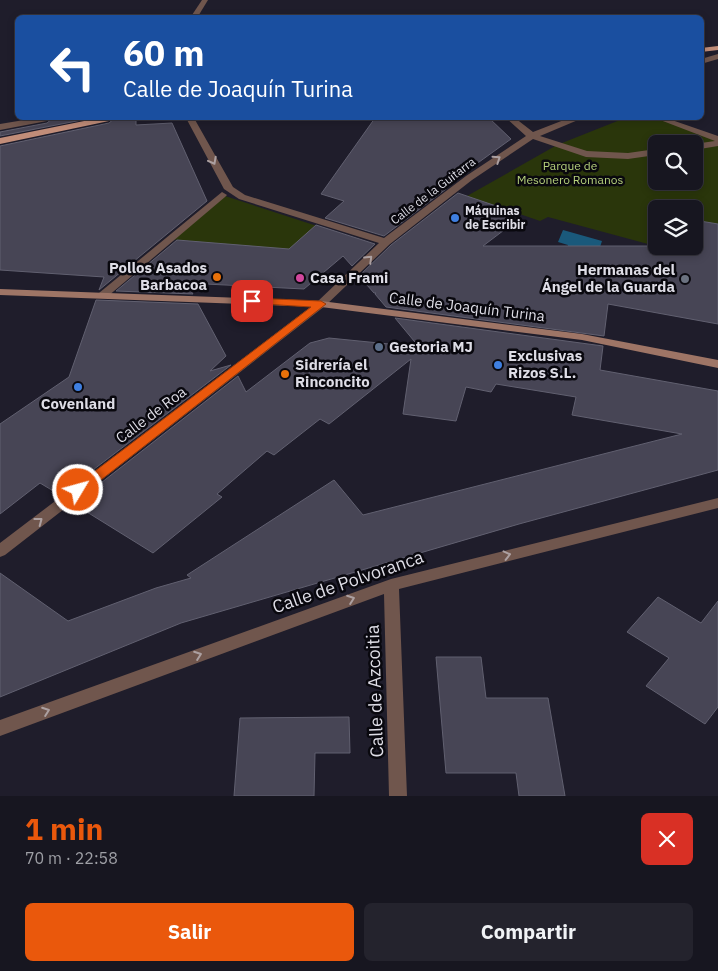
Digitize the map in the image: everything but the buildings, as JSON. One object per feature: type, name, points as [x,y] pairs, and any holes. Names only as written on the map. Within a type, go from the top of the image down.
[{"type":"main road","points":[[704,50],[718,48]]},
{"type":"main road","points":[[0,141],[100,120]]},
{"type":"main road","name":"Calle de Joaquín Turina","points":[[0,292],[321,304],[582,337],[718,364]]},
{"type":"street","points":[[195,15],[205,0]]},
{"type":"street","points":[[704,61],[718,56]]},
{"type":"street","points":[[0,127],[37,120]]},
{"type":"street","points":[[191,120],[229,189],[242,197],[386,242]]},
{"type":"street","points":[[512,120],[532,136],[586,154],[628,156],[648,153]]},
{"type":"street","name":"Calle de la Guitarra","points":[[321,304],[386,242],[469,178],[532,136],[570,120]]},
{"type":"street","points":[[664,120],[718,139]]},
{"type":"street","points":[[703,146],[718,143]]},
{"type":"street","points":[[103,295],[222,194]]},
{"type":"street","name":"Calle de Roa","points":[[0,551],[321,304]]},
{"type":"street","name":"Calle de Polvoranca","points":[[0,728],[391,585],[718,502]]},
{"type":"street","name":"Calle de Azcoitia","points":[[391,585],[398,796]]},
{"type":"green space","name":"Parque de Mesonero Romanos","points":[[620,120],[665,120],[718,139],[718,224],[703,222],[703,200],[648,200],[648,244],[548,217],[540,221],[467,196],[557,145]]},
{"type":"green space","points":[[222,195],[320,227],[292,250],[169,239]]},
{"type":"water","points":[[563,230],[602,241],[594,265],[565,261],[568,245],[558,242]]},
{"type":"place","name":"Máquinas de Escribir","points":[[455,218]]},
{"type":"place","name":"Pollos Asados Barbacoa","points":[[217,277]]},
{"type":"place","name":"Casa Frami","points":[[300,278]]},
{"type":"place","name":"Hermanas del Ángel de la Guarda","points":[[685,279]]},
{"type":"place","name":"Gestoria MJ","points":[[379,347]]},
{"type":"place","name":"Exclusivas Rizos S.L.","points":[[498,365]]},
{"type":"place","name":"Sidrería el Rinconcito","points":[[285,374]]},
{"type":"place","name":"Covenland","points":[[78,387]]},
{"type":"route","points":[[78,490],[321,304],[252,301]]}]
